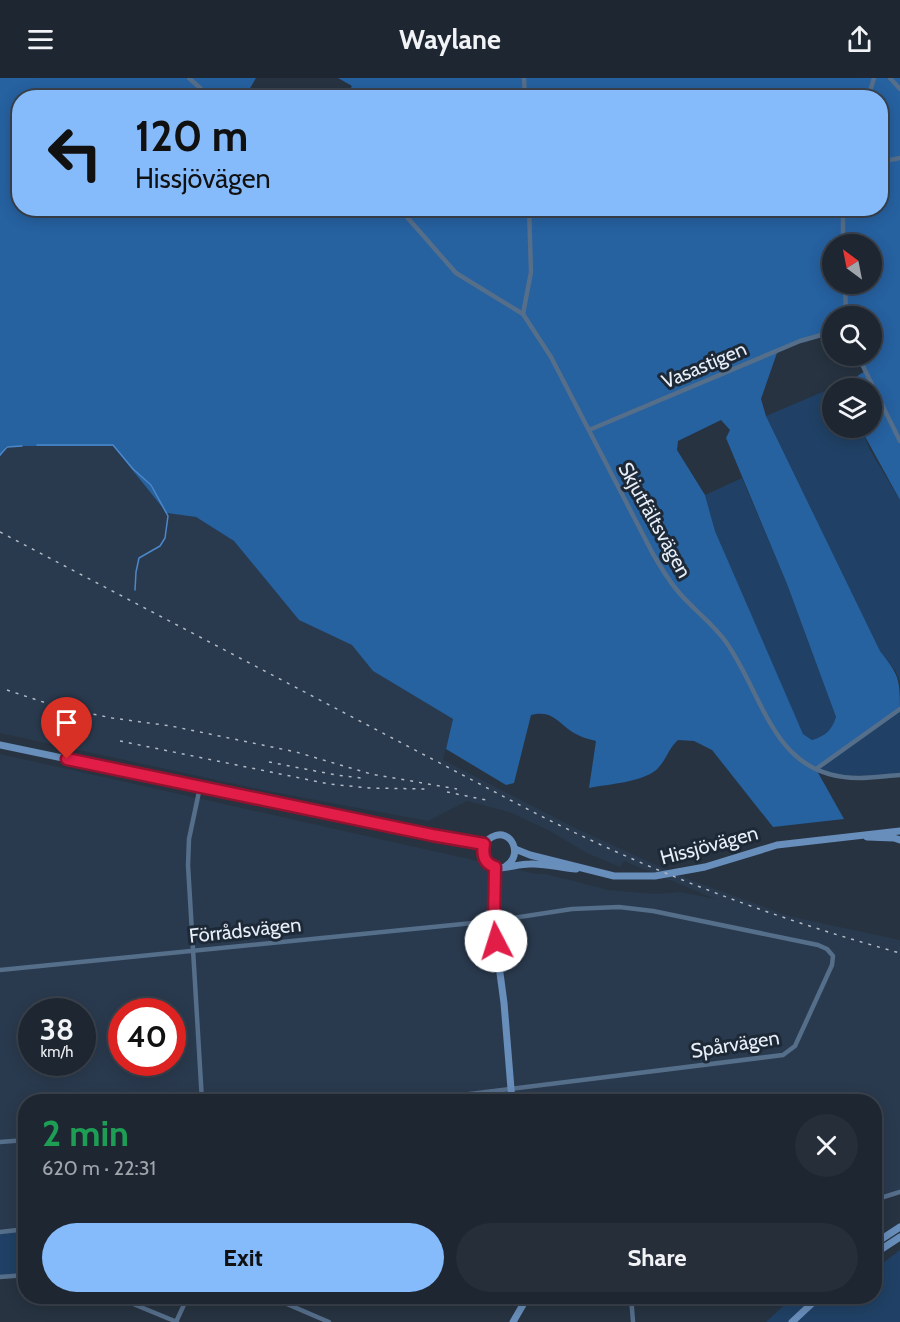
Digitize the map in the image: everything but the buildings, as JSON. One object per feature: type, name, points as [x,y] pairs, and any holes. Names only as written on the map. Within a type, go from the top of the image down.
[{"type":"main road","points":[[0,745],[484,844]]},
{"type":"main road","name":"Hissjövägen","points":[[515,849],[530,855],[614,876],[655,876],[705,867],[777,845],[900,831]]},
{"type":"main road","points":[[501,835],[510,840],[515,849],[513,860],[506,866],[495,867],[487,863],[484,858],[484,844],[491,837],[501,835]]},
{"type":"main road","name":"Hissjövägen","points":[[832,837],[900,840]]},
{"type":"main road","name":"Hissjövägen","points":[[506,866],[543,864],[593,871]]},
{"type":"main road","points":[[495,867],[494,921],[511,1094]]},
{"type":"main road","points":[[882,1239],[900,1227]]},
{"type":"main road","points":[[882,1249],[900,1237]]},
{"type":"main road","points":[[513,1322],[523,1304]]},
{"type":"main road","points":[[792,1322],[811,1304]]},
{"type":"street","points":[[189,78],[202,90]]},
{"type":"street","points":[[890,78],[900,89]]},
{"type":"street","points":[[406,216],[456,273],[523,314],[531,272],[529,216]]},
{"type":"street","points":[[843,216],[843,234]]},
{"type":"street","name":"Skjutfältsvägen","points":[[523,314],[551,357],[668,579],[723,638],[779,739],[790,752],[816,769],[843,777],[900,775]]},
{"type":"street","name":"Vasastigen","points":[[589,430],[800,341],[822,335]]},
{"type":"street","points":[[863,366],[900,441]]},
{"type":"street","points":[[816,769],[900,709]]},
{"type":"street","points":[[200,787],[189,839],[188,865],[202,1094]]},
{"type":"street","name":"Spårvägen","points":[[470,1094],[787,1053],[795,1046],[834,960],[830,951],[818,945],[633,909],[608,907],[572,909],[494,921]]},
{"type":"street","name":"Förrådsvägen","points":[[0,970],[494,921]]},
{"type":"street","points":[[0,1142],[18,1141]]},
{"type":"street","points":[[882,1198],[900,1192]]},
{"type":"street","points":[[0,1232],[18,1230]]},
{"type":"street","points":[[0,1277],[18,1276]]},
{"type":"street","points":[[133,1304],[176,1322],[184,1304]]},
{"type":"street","points":[[287,1304],[329,1322]]},
{"type":"street","points":[[632,1304],[633,1322]]},
{"type":"shaded area","points":[[0,78],[256,78],[249,90],[12,90],[12,216],[888,216],[888,90],[350,90],[352,86],[338,78],[900,78],[900,500],[866,438],[882,438],[882,378],[854,378],[865,371],[863,366],[882,366],[882,306],[822,306],[822,335],[778,350],[761,399],[766,416],[880,651],[895,672],[899,684],[900,709],[816,769],[844,819],[773,827],[712,750],[694,741],[678,740],[659,767],[646,776],[627,782],[589,788],[596,741],[578,735],[546,714],[531,715],[514,783],[506,785],[446,749],[453,719],[373,671],[352,645],[299,620],[234,541],[196,517],[167,513],[113,446],[6,446],[0,457]],"holes":[[[721,420],[730,430],[726,438],[787,584],[836,717],[827,732],[812,740],[803,734],[715,531],[705,495],[677,450],[678,441]]]},
{"type":"shaded area","points":[[822,392],[822,438],[865,438],[900,500],[900,682],[895,670],[880,651],[766,416]]},
{"type":"shaded area","points":[[6,446],[113,446],[167,513],[196,517],[234,541],[299,620],[353,645],[373,671],[453,719],[443,760],[575,828],[680,876],[788,916],[900,940],[900,1192],[882,1198],[882,1094],[18,1094],[18,1236],[0,1238],[0,754],[536,874],[546,874],[608,890],[656,894],[679,892],[716,899],[624,861],[620,867],[587,853],[548,830],[509,812],[467,801],[428,821],[268,791],[0,733],[0,457]]},
{"type":"shaded area","points":[[742,478],[787,584],[836,717],[827,732],[812,740],[803,734],[785,695],[715,531],[705,495]]},
{"type":"shaded area","points":[[900,709],[900,775],[843,776],[816,769]]},
{"type":"shaded area","points":[[18,1230],[18,1276],[0,1277],[0,1232]]},
{"type":"shaded area","points":[[900,1250],[900,1322],[766,1322],[785,1304],[882,1304],[882,1264]]},
{"type":"waterway","points":[[37,445],[113,445],[133,469],[151,485],[168,516],[165,538],[160,546],[139,558],[135,590]]},
{"type":"waterway","points":[[0,455],[7,447],[22,446]]},
{"type":"railway","points":[[0,532],[577,834],[667,874],[759,909],[900,953]]},
{"type":"railway","points":[[7,690],[58,707],[112,718],[171,726],[296,752],[371,774],[457,789]]},
{"type":"railway","points":[[120,741],[329,784],[369,788],[426,789]]},
{"type":"railway","points":[[269,762],[361,778]]},
{"type":"railway","points":[[447,792],[491,801]]},
{"type":"route","points":[[67,759],[484,844],[484,858],[487,863],[495,867],[496,941]]}]
